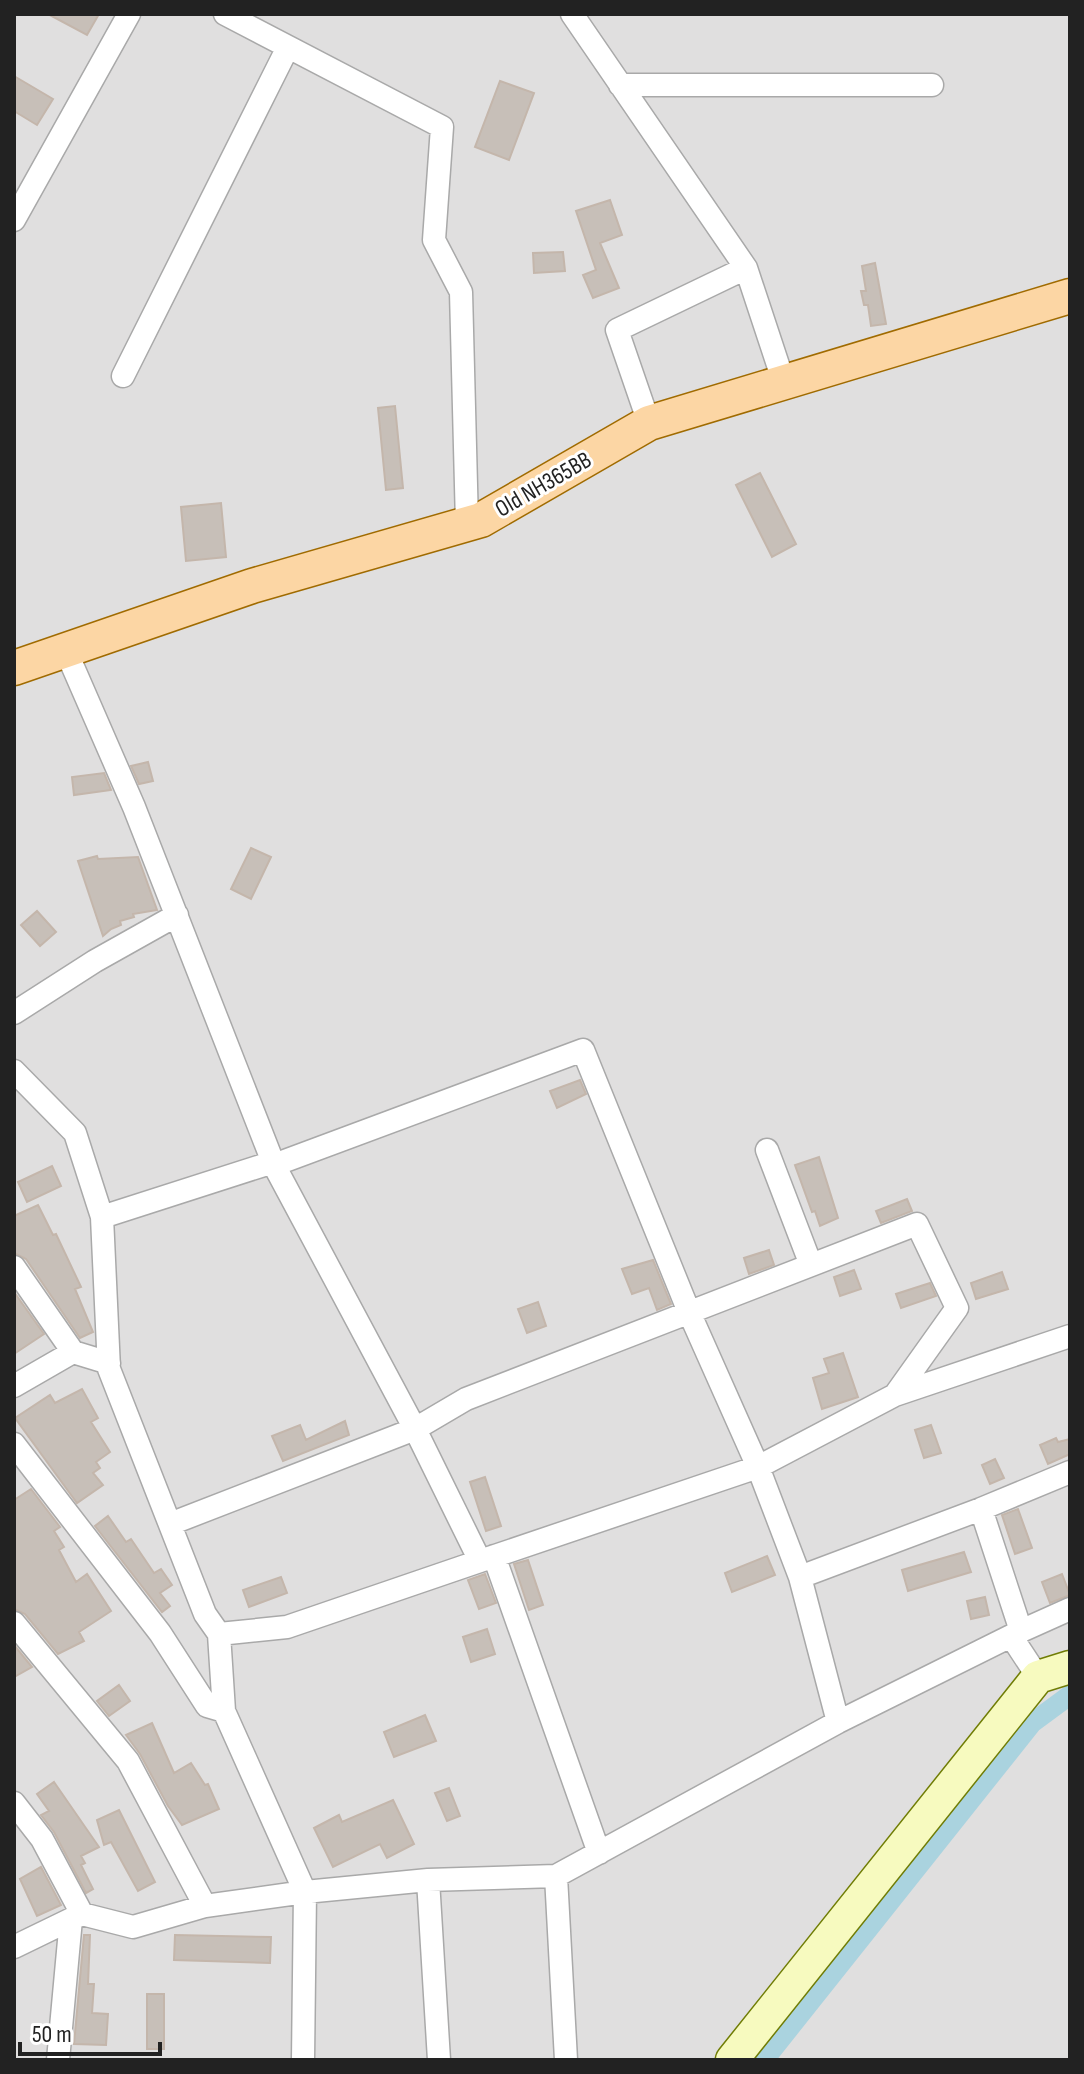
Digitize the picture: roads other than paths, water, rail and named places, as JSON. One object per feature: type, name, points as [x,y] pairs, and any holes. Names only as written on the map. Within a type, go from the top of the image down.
[{"type":"main road","name":"Old NH365BB","points":[[14,668],[252,586],[481,520],[649,423],[1070,296]]},
{"type":"street","points":[[14,220],[129,14]]},
{"type":"street","points":[[225,14],[442,127],[434,240],[461,292],[467,524]]},
{"type":"street","points":[[572,14],[746,268],[784,383]]},
{"type":"street","points":[[123,376],[288,47]]},
{"type":"street","points":[[620,85],[932,85]]},
{"type":"street","points":[[649,423],[617,330],[746,268]]},
{"type":"street","points":[[66,651],[134,807],[274,1165],[487,1558],[599,1853]]},
{"type":"street","points":[[14,1013],[95,961],[177,915]]},
{"type":"street","points":[[102,1217],[264,1165],[274,1165],[583,1050],[689,1312],[758,1467],[800,1577],[838,1722]]},
{"type":"street","points":[[14,1071],[75,1133],[102,1217],[109,1363],[205,1614],[219,1634],[224,1711],[305,1892],[303,2060]]},
{"type":"street","points":[[767,1150],[811,1265]]},
{"type":"street","points":[[170,1524],[415,1429],[466,1399],[917,1224],[957,1308],[895,1395]]},
{"type":"street","points":[[14,1267],[73,1352],[109,1363]]},
{"type":"street","points":[[219,1634],[287,1627],[758,1467],[895,1395],[1070,1336]]},
{"type":"street","points":[[14,1386],[73,1352]]},
{"type":"street","points":[[14,1444],[160,1633],[207,1706],[224,1711]]},
{"type":"street","points":[[800,1577],[1070,1472]]},
{"type":"street","points":[[981,1509],[1016,1633],[1038,1677]]},
{"type":"street","points":[[14,1947],[77,1917],[133,1927],[205,1906],[305,1892],[428,1880],[556,1876],[838,1722],[1070,1609]]},
{"type":"street","points":[[14,1623],[128,1761],[205,1906]]},
{"type":"street","points":[[732,2060],[1038,1677],[1070,1667]]},
{"type":"street","points":[[14,1803],[42,1839],[77,1917],[58,2060]]},
{"type":"street","points":[[556,1876],[566,2060]]},
{"type":"street","points":[[428,1880],[439,2060]]},
{"type":"waterway","points":[[764,2060],[1032,1723],[1070,1695]]}]
